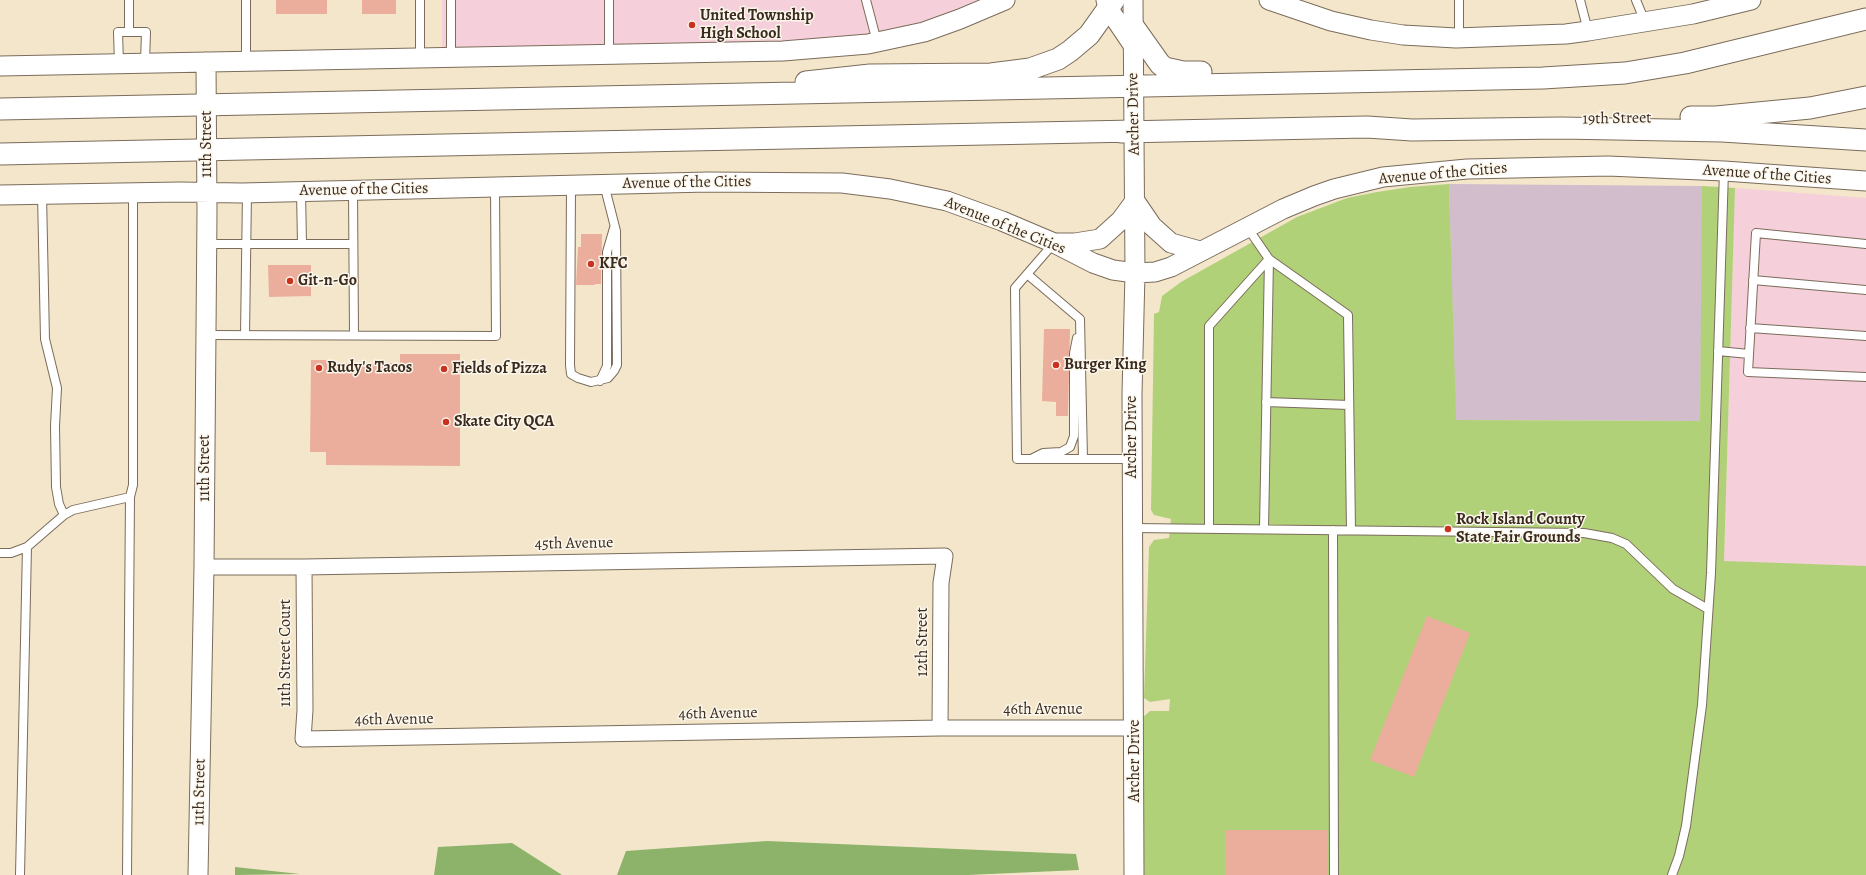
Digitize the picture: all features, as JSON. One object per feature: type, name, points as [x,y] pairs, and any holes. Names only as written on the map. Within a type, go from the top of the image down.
[{"type":"main road","points":[[698,96],[847,76],[991,74],[1030,69],[1058,59],[1070,51],[1089,35],[1110,3]]},
{"type":"main road","points":[[0,109],[1514,79],[1624,73],[1709,58],[1763,45],[1813,30],[1866,8]]},
{"type":"main road","points":[[1790,37],[1866,20]]},
{"type":"main road","points":[[1133,36],[1165,68],[1183,72],[1375,70],[1514,79]]},
{"type":"main road","name":"19th Street","points":[[1367,127],[1417,122],[1716,117],[1810,108],[1866,97]]},
{"type":"main road","points":[[0,154],[1367,127],[1412,130],[1561,128],[1722,131],[1866,140]]},
{"type":"main road","points":[[814,138],[933,136]]},
{"type":"street","points":[[0,66],[145,62],[783,51],[877,42],[924,32],[1005,0]]},
{"type":"street","name":"Archer Drive","points":[[1133,0],[1135,201],[1132,394],[1135,728],[1134,875]]},
{"type":"street","points":[[1133,36],[1148,0]]},
{"type":"street","points":[[1269,0],[1331,21],[1371,30],[1403,35],[1459,38],[1566,34],[1693,14],[1751,0]]},
{"type":"street","points":[[1110,3],[1133,36]]},
{"type":"street","name":"11th Street","points":[[198,875],[204,567],[207,244],[206,62]]},
{"type":"street","name":"Avenue of the Cities","points":[[0,195],[247,193],[708,182],[842,183],[883,188],[947,200],[970,208],[1054,244],[1093,263],[1113,270],[1135,273],[1155,272],[1171,267],[1283,209],[1334,189],[1384,177],[1467,168],[1584,166],[1724,171],[1866,181]]},
{"type":"street","points":[[1054,244],[1075,243],[1100,239],[1121,220],[1135,201],[1152,226],[1170,243],[1200,251]]},
{"type":"street","name":"45th Avenue","points":[[204,567],[304,567],[944,556]]},
{"type":"street","name":"12th Street","points":[[940,728],[941,583],[944,556]]},
{"type":"street","name":"11th Street Court","points":[[303,739],[305,710],[304,567]]},
{"type":"street","name":"46th Avenue","points":[[303,739],[940,728],[1135,728]]},
{"type":"lane","points":[[129,0],[129,32]]},
{"type":"lane","points":[[246,0],[246,61]]},
{"type":"lane","points":[[420,0],[420,58]]},
{"type":"lane","points":[[451,0],[451,57]]},
{"type":"lane","points":[[866,0],[877,42]]},
{"type":"lane","points":[[1459,0],[1459,38]]},
{"type":"lane","points":[[1580,0],[1588,31]]},
{"type":"lane","points":[[1636,0],[1645,22]]},
{"type":"lane","points":[[609,1],[609,54]]},
{"type":"lane","points":[[119,63],[118,32],[146,32],[145,62]]},
{"type":"lane","points":[[1672,875],[1679,856],[1686,826],[1702,704],[1711,573],[1724,171]]},
{"type":"lane","points":[[571,185],[570,365],[571,374],[587,382],[600,381],[608,378],[614,372],[617,365],[616,231],[604,184]]},
{"type":"lane","points":[[206,335],[496,336],[495,187]]},
{"type":"lane","points":[[353,191],[354,335]]},
{"type":"lane","points":[[301,192],[302,244]]},
{"type":"lane","points":[[127,875],[130,498],[133,477],[133,193]]},
{"type":"lane","points":[[245,335],[247,193]]},
{"type":"lane","points":[[42,194],[45,339],[56,388],[56,487],[59,504],[64,515]]},
{"type":"lane","points":[[1247,227],[1269,259],[1348,315],[1351,530]]},
{"type":"lane","points":[[1866,244],[1756,233],[1748,372],[1866,377]]},
{"type":"lane","points":[[207,244],[353,244]]},
{"type":"lane","points":[[1054,244],[1015,288],[1017,459],[1132,459]]},
{"type":"lane","points":[[1264,529],[1269,259]]},
{"type":"lane","points":[[1209,528],[1209,326],[1269,259]]},
{"type":"lane","points":[[1027,274],[1080,319],[1083,459]]},
{"type":"lane","points":[[1753,280],[1866,290]]},
{"type":"lane","points":[[1032,459],[1043,452],[1061,452],[1070,447],[1074,436],[1074,353],[1080,319]]},
{"type":"lane","points":[[1750,328],[1866,336]]},
{"type":"lane","points":[[1718,351],[1749,354]]},
{"type":"lane","points":[[1266,402],[1349,405]]},
{"type":"lane","points":[[0,553],[11,553],[27,547],[64,515],[73,510],[130,498]]},
{"type":"lane","points":[[1133,528],[1584,533],[1612,538],[1626,544],[1673,589],[1708,609]]},
{"type":"lane","points":[[1333,530],[1334,875]]},
{"type":"lane","points":[[20,875],[27,547]]},
{"type":"shaded area","name":"United Township High School","points":[[442,0],[1005,0],[868,44],[442,57]]},
{"type":"shaded area","points":[[1449,184],[1703,186],[1700,421],[1455,420]]},
{"type":"shaded area","points":[[1735,188],[1866,198],[1866,566],[1724,562]]},
{"type":"green space","name":"Rock Island County State Fair Grounds","points":[[1449,184],[1456,420],[1700,421],[1702,186],[1735,188],[1724,561],[1866,566],[1866,875],[1144,875],[1143,717],[1150,711],[1169,711],[1170,699],[1150,702],[1144,698],[1149,547],[1154,540],[1169,538],[1171,519],[1154,515],[1151,510],[1154,314],[1159,312],[1162,296],[1181,282],[1297,217],[1347,198],[1410,187]]},
{"type":"green space","points":[[767,841],[1076,854],[1079,870],[968,875],[617,875],[626,851]]},
{"type":"green space","points":[[512,843],[562,875],[434,875],[438,847]]},
{"type":"green space","points":[[235,867],[300,874],[235,875]]},
{"type":"building","points":[[276,0],[327,0],[327,14],[276,14]]},
{"type":"building","points":[[362,0],[396,0],[396,14],[362,14]]},
{"type":"building","name":"KFC","points":[[581,234],[602,234],[601,284],[576,285],[578,247],[581,247]]},
{"type":"building","name":"Git-n-Go","points":[[268,265],[311,265],[311,296],[269,297]]},
{"type":"building","name":"Burger King","points":[[1044,329],[1070,329],[1068,416],[1056,416],[1056,402],[1042,401]]},
{"type":"building","points":[[400,354],[460,354],[460,466],[326,465],[326,452],[310,452],[311,360],[327,360],[327,363],[400,363]]},
{"type":"building","points":[[1427,616],[1470,633],[1414,777],[1370,760]]},
{"type":"building","points":[[1225,830],[1327,830],[1327,875],[1225,875]]},
{"type":"place","name":"United Township High School","points":[[692,25]]},
{"type":"place","name":"KFC","points":[[591,264]]},
{"type":"place","name":"Git-n-Go","points":[[290,281]]},
{"type":"place","name":"Burger King","points":[[1056,365]]},
{"type":"place","name":"Rudy's Tacos","points":[[319,368]]},
{"type":"place","name":"Fields of Pizza","points":[[444,369]]},
{"type":"place","name":"Skate City QCA","points":[[446,422]]},
{"type":"place","name":"Rock Island County State Fair Grounds","points":[[1448,529]]}]
